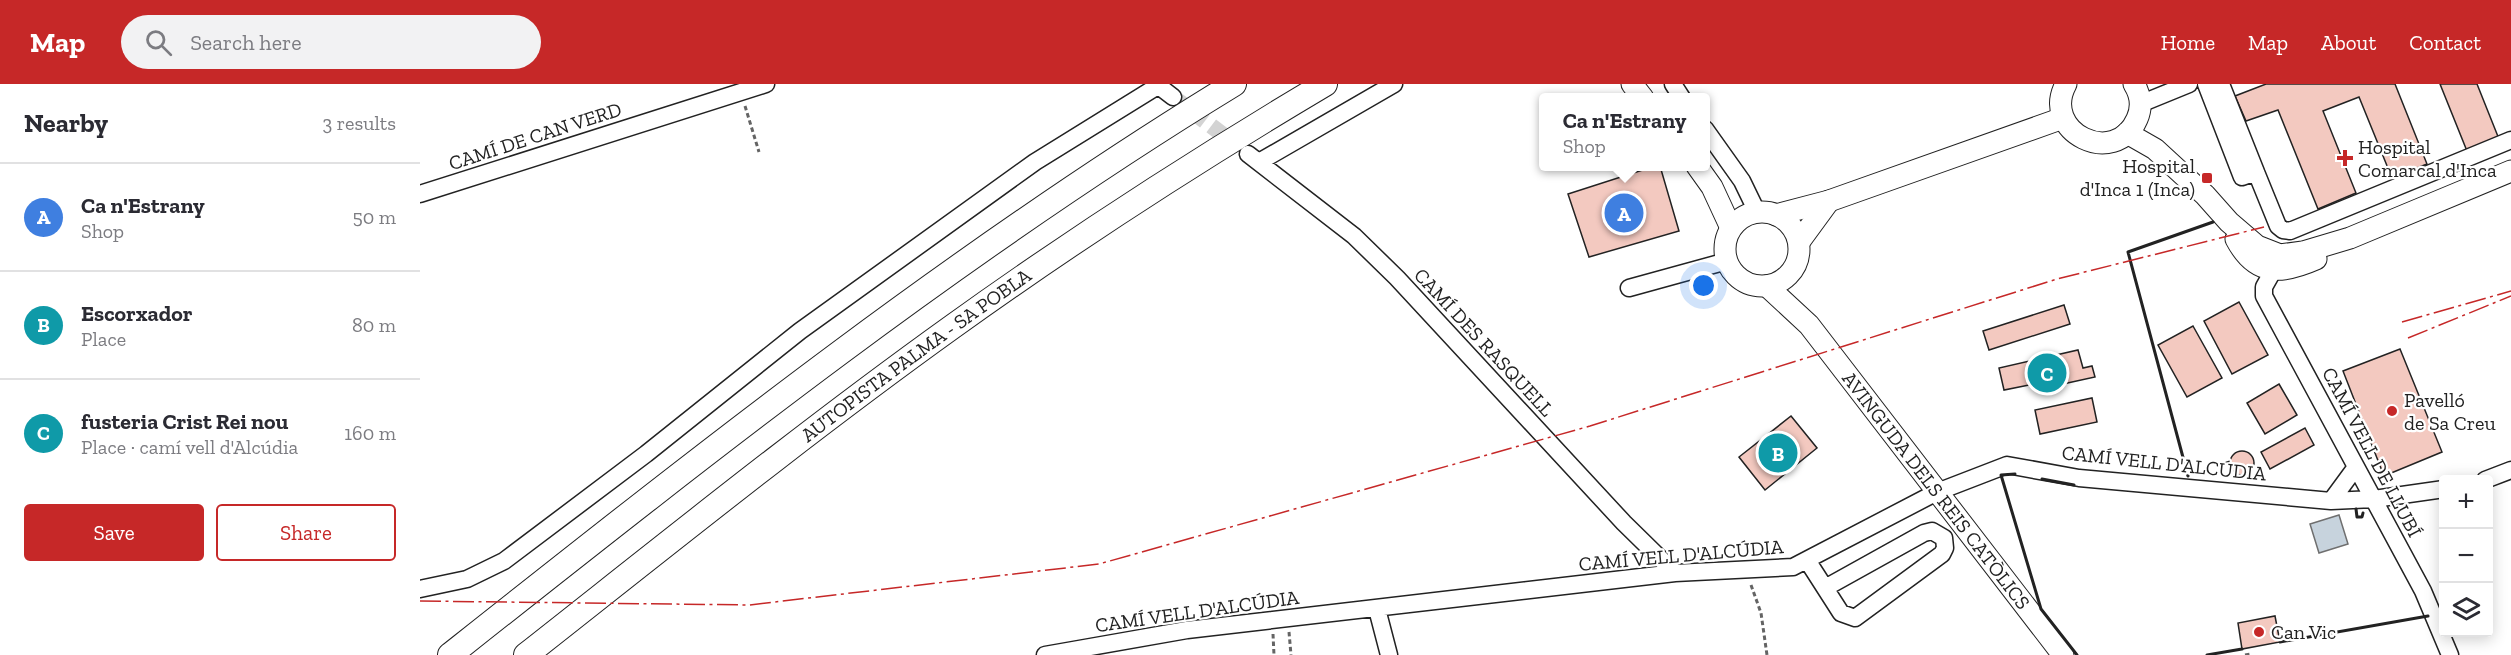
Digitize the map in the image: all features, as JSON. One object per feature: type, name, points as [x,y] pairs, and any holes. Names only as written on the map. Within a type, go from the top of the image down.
[{"type":"highway","points":[[450,655],[681,474],[903,305],[1075,185],[1234,84]]},
{"type":"highway","name":"AUTOPISTA PALMA - SA POBLA","points":[[526,655],[776,458],[952,327],[1168,180],[1324,84]]},
{"type":"main road","points":[[2066,84],[2061,97],[2063,118],[2069,129],[2091,143],[2104,144],[2117,141],[2127,133],[2139,115],[2139,90]]},
{"type":"main road","points":[[1701,171],[1712,187],[1753,218],[1794,230],[1799,242],[1799,254],[1789,275],[1780,284],[1767,286],[1754,285],[1742,280],[1733,272],[1727,261],[1725,250],[1753,218],[1829,201],[2063,118]]},
{"type":"main road","points":[[2127,133],[2155,149],[2205,195],[2229,222],[2258,246],[2280,255],[2303,252],[2350,238],[2511,171]]},
{"type":"main road","points":[[1799,242],[1829,201]]},
{"type":"main road","points":[[2229,222],[2245,252],[2253,261],[2273,271],[2295,268],[2325,255],[2350,238]]},
{"type":"main road","points":[[1789,275],[1804,320]]},
{"type":"main road","points":[[1767,286],[1804,320]]},
{"type":"main road","name":"AVINGUDA DELS REIS CATÒLICS","points":[[1804,320],[2063,655]]},
{"type":"street","name":"CAMÍ DE CAN VERD","points":[[420,194],[766,84]]},
{"type":"street","name":"CAMÍ DES RASQUELL","points":[[1394,84],[1253,158],[1354,236],[1397,278],[1624,523],[1675,573]]},
{"type":"street","points":[[2139,90],[2189,84]]},
{"type":"street","points":[[2206,84],[2242,177],[2256,172]]},
{"type":"street","points":[[2221,84],[2278,226],[2283,230],[2290,231],[2511,140]]},
{"type":"street","points":[[420,589],[467,579],[504,561],[646,454],[800,331],[1035,162],[1158,85],[1173,97]]},
{"type":"street","points":[[1710,136],[1742,181],[1753,218]]},
{"type":"street","points":[[1629,288],[1727,261]]},
{"type":"street","name":"CAMÍ VELL DE LLUBÍ","points":[[2273,271],[2264,287],[2264,296],[2423,591],[2450,655]]},
{"type":"street","name":"CAMÍ VELL D'ALCÚDIA","points":[[1045,655],[1187,630],[1675,573],[1793,567],[1937,492],[2007,465],[2079,478],[2331,501],[2374,499],[2439,490]]},
{"type":"street","points":[[2331,501],[2356,467]]},
{"type":"street","points":[[2493,477],[2511,470]]},
{"type":"street","points":[[1807,560],[1841,613],[1855,618],[1942,554],[1946,548],[1944,538],[1932,531],[1924,533],[1825,588]]},
{"type":"street","points":[[1377,609],[1389,655]]},
{"type":"path","points":[[742,92],[759,152]]},
{"type":"path","points":[[1745,569],[1761,613],[1767,655]]},
{"type":"path","points":[[1274,655],[1281,620]]},
{"type":"path","points":[[1281,620],[1291,655]]},
{"type":"path","points":[[2245,655],[2251,654]]},
{"type":"shaded area","points":[[2339,515],[2348,544],[2319,553],[2310,524]]},
{"type":"building","points":[[2266,84],[2395,84],[2427,164],[2392,178],[2359,97],[2323,111],[2356,193],[2318,209],[2278,110],[2246,121],[2235,96]]},
{"type":"building","points":[[2440,84],[2477,84],[2499,139],[2467,151]]},
{"type":"building","points":[[1639,171],[1661,171],[1679,231],[1589,257],[1568,194]]},
{"type":"building","points":[[2239,302],[2268,355],[2232,374],[2204,321]]},
{"type":"building","points":[[2064,305],[2070,324],[1989,350],[1983,331]]},
{"type":"building","points":[[2193,326],[2222,378],[2187,397],[2158,345]]},
{"type":"building","name":"Pavelló de Sa Creu","points":[[2400,349],[2442,452],[2384,476],[2343,371]]},
{"type":"building","points":[[2078,350],[2083,368],[2092,366],[2095,377],[2040,389],[2039,383],[2004,390],[1999,368]]},
{"type":"building","points":[[2279,384],[2297,415],[2265,434],[2247,403]]},
{"type":"building","points":[[2092,398],[2097,422],[2040,434],[2035,410]]},
{"type":"building","points":[[1791,416],[1817,448],[1765,490],[1739,457]]},
{"type":"building","points":[[2305,428],[2314,445],[2270,469],[2261,452]]},
{"type":"building","points":[[2242,451],[2247,452],[2253,458],[2253,468],[2247,474],[2242,475],[2237,474],[2231,468],[2230,463],[2231,458],[2237,452]]},
{"type":"building","name":"Can Vic","points":[[2275,616],[2280,642],[2242,649],[2238,623]]},
{"type":"tunnel","points":[[1173,97],[1239,147]]},
{"type":"wall","points":[[2188,476],[2128,252],[2213,222]]},
{"type":"wall","points":[[2015,474],[2001,475],[2041,609],[2077,655]]},
{"type":"wall","points":[[2042,479],[2074,485]]},
{"type":"wall","points":[[2356,509],[2357,517],[2362,517],[2363,513]]},
{"type":"wall","points":[[2280,642],[2428,616]]},
{"type":"wall","points":[[2207,655],[2242,649]]},
{"type":"power","points":[[420,601],[749,605],[1099,564],[1590,426],[2057,279],[2264,227]]},
{"type":"power","points":[[2402,322],[2511,291]]},
{"type":"power","points":[[2408,338],[2511,296]]},
{"type":"place","name":"Hospital Comarcal d'Inca","points":[[2345,158]]},
{"type":"place","name":"Hospital d'Inca 1 (Inca)","points":[[2207,178]]},
{"type":"place","name":"Ca n'Estrany","points":[[1624,213]]},
{"type":"place","name":"fusteria Crist Rei nou","points":[[2047,373]]},
{"type":"place","name":"Pavelló de Sa Creu","points":[[2392,411]]},
{"type":"place","name":"Escorxador","points":[[1778,453]]},
{"type":"place","name":"Can Vic","points":[[2259,632]]}]
